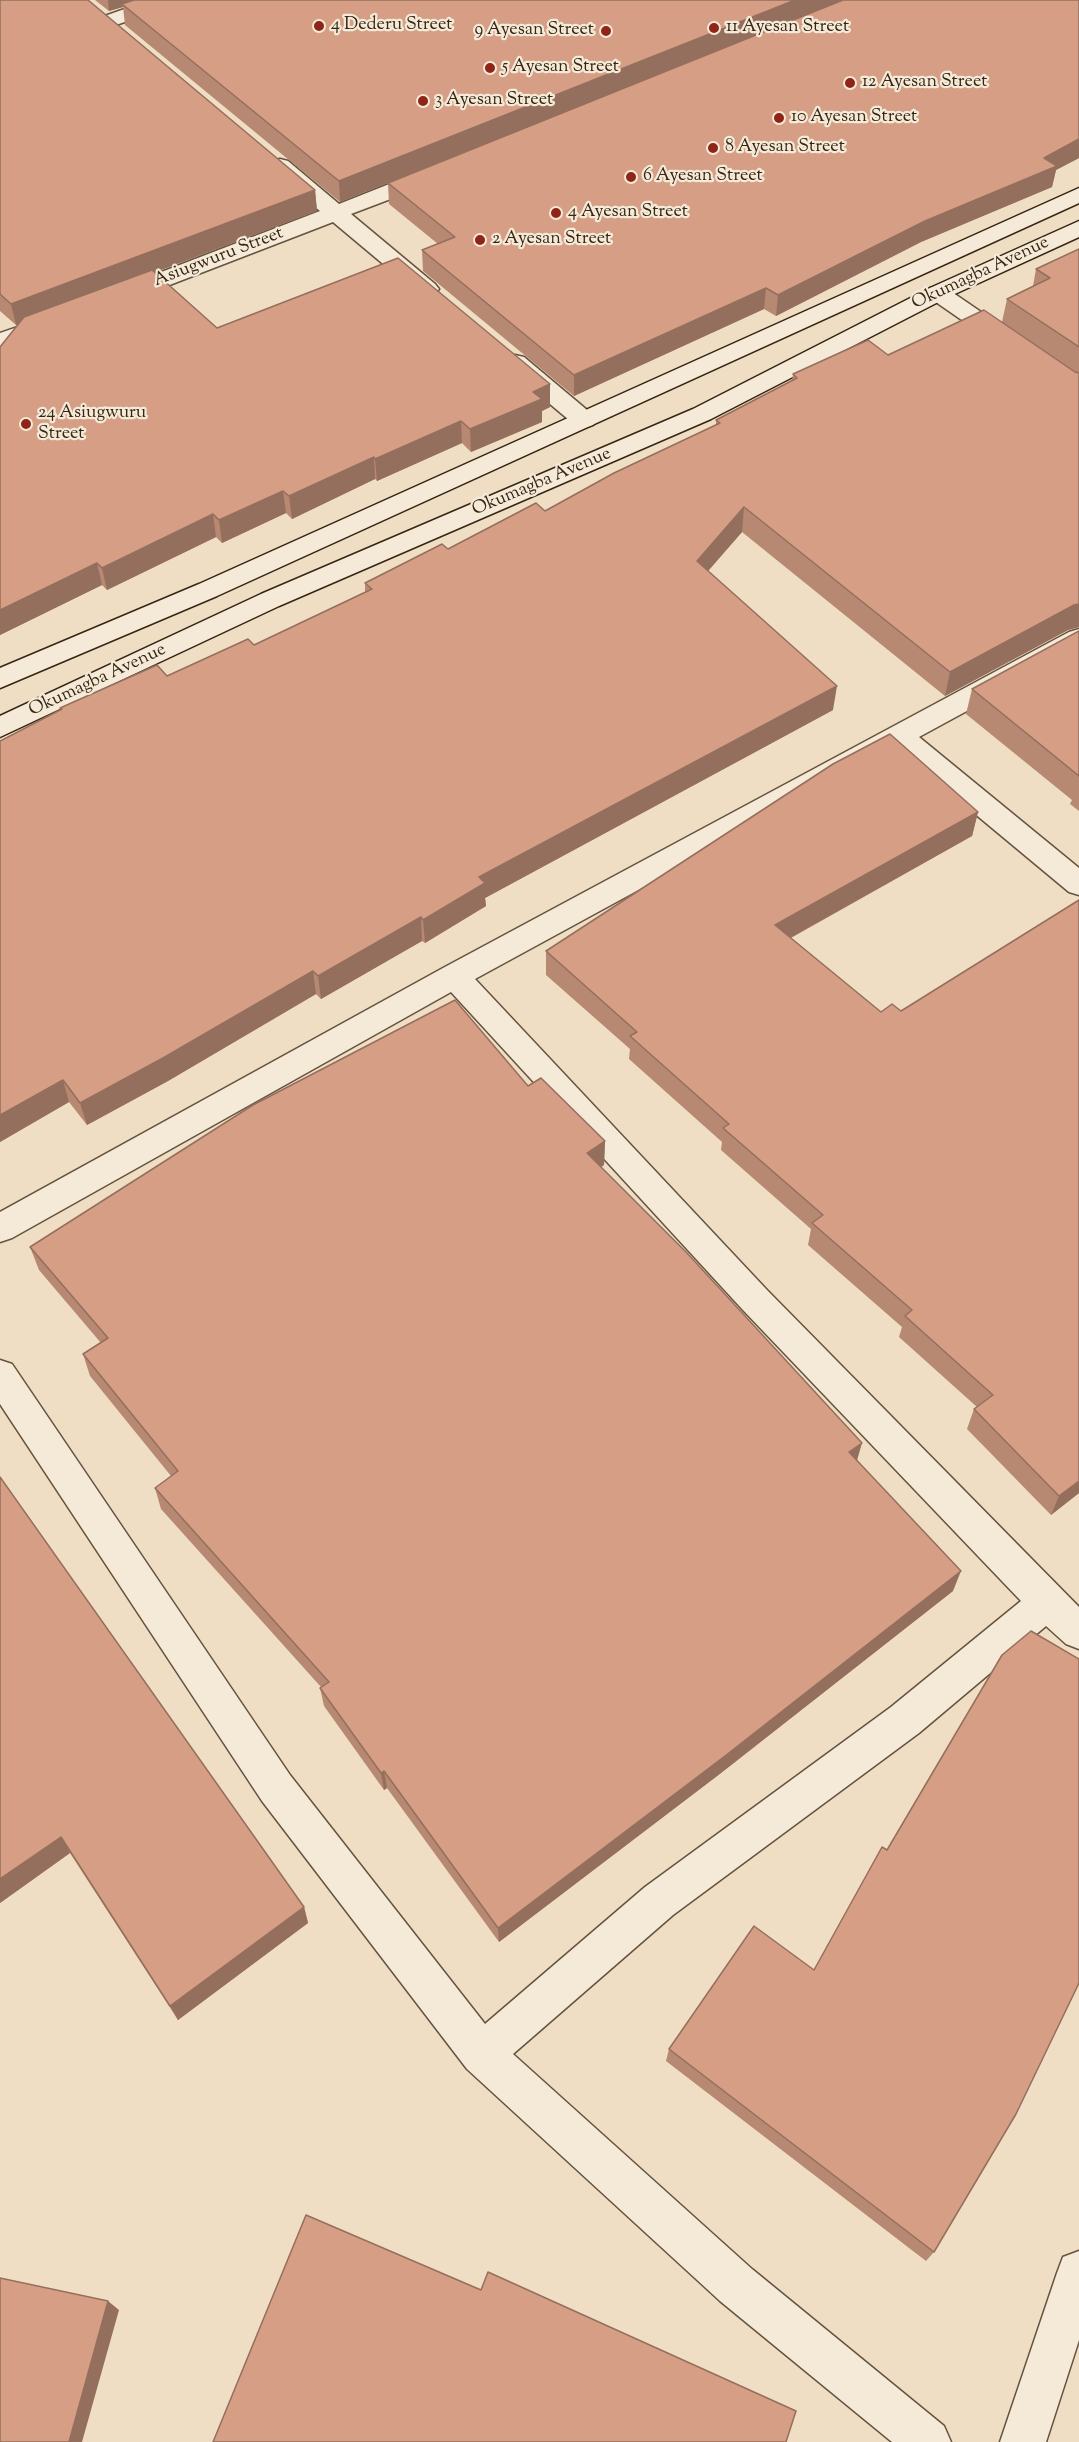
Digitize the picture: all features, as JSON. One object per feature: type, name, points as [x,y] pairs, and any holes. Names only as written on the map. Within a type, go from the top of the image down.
[{"type":"street","points":[[106,22],[170,0]]},
{"type":"street","points":[[89,7],[124,37]]},
{"type":"street","points":[[263,152],[447,305]]},
{"type":"street","name":"Asiugwuru Street","points":[[98,304],[337,214],[448,169]]},
{"type":"street","name":"Okumagba Avenue","points":[[0,679],[208,590],[1079,195]]},
{"type":"street","name":"Okumagba Avenue","points":[[0,727],[270,600],[702,414],[938,293],[1079,228]]},
{"type":"street","points":[[938,293],[1079,390]]},
{"type":"street","points":[[0,341],[65,317]]},
{"type":"street","points":[[502,351],[584,420]]},
{"type":"street","points":[[0,1228],[454,976],[1079,638]]},
{"type":"street","points":[[898,735],[1079,884]]},
{"type":"street","points":[[454,976],[755,1300],[1047,1602],[1079,1632]]},
{"type":"street","points":[[0,1375],[276,1788],[482,2054],[736,2285],[928,2442]]},
{"type":"street","points":[[482,2054],[659,1901],[905,1720],[1047,1602]]},
{"type":"street","points":[[1023,2442],[1079,2273]]},
{"type":"building","points":[[0,0],[88,0],[315,190],[11,304],[0,294]]},
{"type":"building","points":[[134,0],[795,0],[339,181],[122,4]]},
{"type":"building","points":[[843,0],[1079,0],[1079,139],[1044,158],[1057,166],[925,221],[778,295],[766,288],[574,375],[422,250],[455,237],[388,183]]},
{"type":"building","points":[[1079,249],[1079,347],[1007,299],[1050,278],[1036,269]]},
{"type":"building","points":[[398,258],[550,384],[533,392],[542,399],[470,429],[461,421],[289,496],[283,491],[219,520],[213,514],[102,568],[97,563],[0,610],[0,347],[24,317],[152,270],[217,328]]},
{"type":"building","points":[[984,310],[1079,373],[1079,604],[950,672],[744,507],[697,561],[837,686],[479,877],[485,883],[423,920],[421,917],[318,976],[313,971],[80,1103],[63,1080],[0,1115],[0,741],[62,709],[60,708],[157,665],[167,676],[248,639],[254,645],[372,589],[365,583],[442,544],[448,549],[536,503],[545,511],[614,473],[720,423],[716,420],[797,378],[793,374],[868,340],[888,355]]},
{"type":"building","points":[[1079,631],[1079,776],[972,689]]},
{"type":"building","points":[[890,734],[978,812],[775,925],[881,1012],[892,1004],[901,1011],[1079,900],[1079,1481],[1059,1496],[974,1409],[993,1395],[905,1316],[912,1310],[812,1223],[823,1215],[723,1128],[729,1124],[630,1036],[637,1032],[546,951],[833,764]]},
{"type":"building","points":[[455,1000],[528,1086],[541,1078],[605,1141],[587,1153],[687,1253],[862,1443],[849,1452],[961,1571],[725,1756],[498,1928],[384,1771],[381,1773],[320,1688],[329,1682],[155,1488],[178,1471],[83,1354],[108,1338],[30,1247],[253,1105]]},
{"type":"building","points":[[0,1477],[304,1907],[170,2006],[61,1837],[0,1879]]},
{"type":"building","points":[[1031,1631],[1079,1659],[1079,1983],[1016,2114],[934,2252],[669,2049],[754,1926],[814,1970],[882,1847],[887,1850],[1002,1655]]},
{"type":"building","points":[[306,2215],[481,2290],[488,2272],[796,2411],[786,2442],[213,2442]]},
{"type":"building","points":[[0,2278],[108,2301],[69,2442],[0,2442]]},
{"type":"place","name":"4 Dederu Street","points":[[319,26]]},
{"type":"place","name":"11 Ayesan Street","points":[[714,28]]},
{"type":"place","name":"9 Ayesan Street","points":[[606,31]]},
{"type":"place","name":"5 Ayesan Street","points":[[490,68]]},
{"type":"place","name":"12 Ayesan Street","points":[[850,83]]},
{"type":"place","name":"3 Ayesan Street","points":[[423,101]]},
{"type":"place","name":"10 Ayesan Street","points":[[779,118]]},
{"type":"place","name":"8 Ayesan Street","points":[[713,148]]},
{"type":"place","name":"6 Ayesan Street","points":[[631,177]]},
{"type":"place","name":"4 Ayesan Street","points":[[556,213]]},
{"type":"place","name":"2 Ayesan Street","points":[[480,240]]},
{"type":"place","name":"24 Asiugwuru Street","points":[[26,424]]}]
